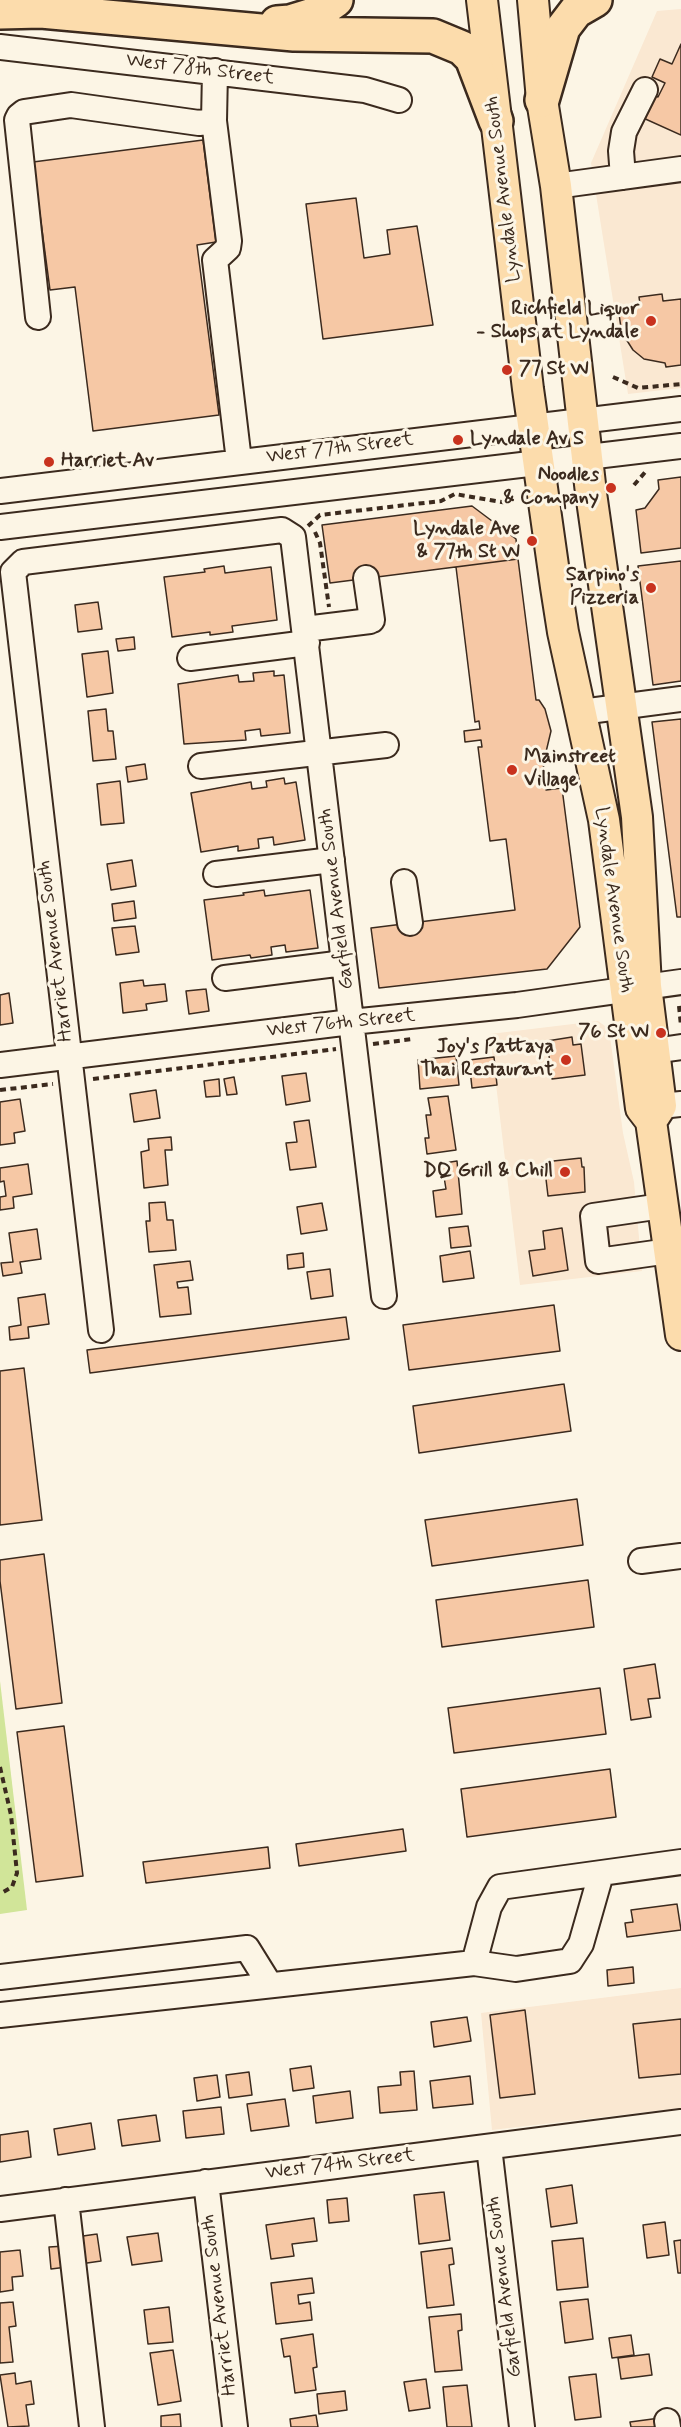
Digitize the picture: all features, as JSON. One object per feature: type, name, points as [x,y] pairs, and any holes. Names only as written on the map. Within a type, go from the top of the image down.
[{"type":"highway","points":[[228,29],[290,22],[316,14],[335,0]]},
{"type":"highway","points":[[542,100],[563,28],[576,10],[595,0]]},
{"type":"highway","points":[[0,12],[41,11],[294,34],[433,36],[462,48],[472,58],[496,121]]},
{"type":"main road","name":"Lyndale Avenue South","points":[[482,0],[534,425],[563,632],[604,820],[635,987],[668,1049],[662,1206],[681,1335]]},
{"type":"main road","name":"Lyndale Avenue South","points":[[533,0],[542,100],[556,186],[582,420],[636,817],[635,987],[641,1108],[665,1110]]},
{"type":"street","name":"West 78th Street","points":[[0,46],[365,90],[399,100]]},
{"type":"street","points":[[215,71],[214,121],[229,242],[228,248],[215,260],[239,461]]},
{"type":"street","points":[[623,177],[621,151],[624,132],[645,90]]},
{"type":"street","points":[[38,317],[17,120],[19,116],[24,112],[71,105],[199,123],[214,121]]},
{"type":"street","points":[[556,186],[681,169]]},
{"type":"street","name":"West 77th Street","points":[[0,491],[681,409]]},
{"type":"street","name":"West 77th Street","points":[[0,526],[681,446]]},
{"type":"street","name":"Harriet Avenue South","points":[[101,1330],[13,572],[23,562],[282,530],[301,531]]},
{"type":"street","name":"Garfield Avenue South","points":[[301,531],[306,636],[384,1296]]},
{"type":"street","points":[[190,658],[371,621],[366,578]]},
{"type":"street","points":[[581,712],[681,699]]},
{"type":"street","points":[[201,766],[386,745]]},
{"type":"street","points":[[216,874],[332,860]]},
{"type":"street","points":[[404,882],[410,923]]},
{"type":"street","points":[[225,978],[344,963]]},
{"type":"street","name":"West 76th Street","points":[[0,1065],[351,1022],[517,1005],[681,981]]},
{"type":"street","points":[[662,1206],[593,1216],[598,1261],[669,1251]]},
{"type":"street","points":[[641,1561],[681,1556]]},
{"type":"street","points":[[474,1963],[489,1907],[500,1887],[681,1862]]},
{"type":"street","points":[[0,2015],[474,1963],[516,1969],[570,1961],[581,1944],[601,1874]]},
{"type":"street","points":[[0,1977],[247,1948],[270,1985]]},
{"type":"street","name":"West 74th Street","points":[[0,2209],[681,2122]]},
{"type":"street","name":"Garfield Avenue South","points":[[489,2147],[522,2427]]},
{"type":"street","name":"Harriet Avenue South","points":[[206,2182],[235,2427]]},
{"type":"street","points":[[66,2200],[92,2427]]},
{"type":"path","points":[[613,377],[638,388],[681,384]]},
{"type":"path","points":[[330,612],[320,543],[301,531],[320,515],[441,501],[455,495],[507,502]]},
{"type":"path","points":[[678,1006],[681,1026]]},
{"type":"path","points":[[94,1078],[341,1048]]},
{"type":"path","points":[[0,1090],[56,1083]]},
{"type":"path","points":[[0,1767],[10,1815],[17,1873],[12,1887],[0,1894]]},
{"type":"shaded area","points":[[681,9],[681,388],[628,394],[591,163],[657,11]]},
{"type":"shaded area","points":[[598,1021],[609,1029],[623,1133],[634,1182],[642,1271],[520,1285],[490,1034]]},
{"type":"shaded area","points":[[681,1988],[681,2108],[492,2130],[481,2013]]},
{"type":"green space","points":[[0,1681],[27,1910],[0,1914]]},
{"type":"building","points":[[681,44],[681,135],[641,117],[651,94],[658,97],[665,83],[652,77],[660,59],[672,64]]},
{"type":"building","points":[[203,140],[216,242],[197,245],[219,415],[93,431],[75,287],[50,290],[33,162]]},
{"type":"building","points":[[356,198],[364,258],[390,254],[387,230],[417,226],[433,325],[323,339],[306,204]]},
{"type":"building","name":"Richfield Liquor - Shops at Lyndale","points":[[662,294],[663,301],[681,299],[681,365],[666,367],[665,363],[644,359],[633,350],[626,339],[626,334],[622,335],[618,307],[640,304],[639,297]]},
{"type":"building","points":[[681,477],[681,548],[641,553],[636,510],[645,508],[659,489],[658,480]]},
{"type":"building","points":[[472,506],[516,539],[518,559],[330,583],[322,525]]},
{"type":"building","name":"Mainstreet Village","points":[[518,559],[536,700],[539,700],[545,709],[551,731],[546,752],[542,752],[546,790],[562,788],[580,927],[547,969],[379,988],[371,928],[515,910],[506,839],[490,841],[478,747],[482,747],[481,740],[465,742],[464,731],[480,729],[479,721],[475,722],[456,567]]},
{"type":"building","points":[[681,561],[681,681],[653,685],[638,566]]},
{"type":"building","points":[[224,566],[225,573],[271,567],[277,620],[232,626],[233,632],[210,635],[210,632],[172,637],[164,577],[205,572],[204,569]]},
{"type":"building","points":[[98,602],[102,629],[78,632],[75,605]]},
{"type":"building","points":[[134,637],[135,649],[118,651],[116,639]]},
{"type":"building","points":[[108,651],[113,693],[87,697],[82,654]]},
{"type":"building","points":[[274,671],[274,676],[284,675],[290,733],[261,736],[260,729],[245,731],[246,740],[184,744],[178,684],[238,675],[239,682],[254,681],[253,673]]},
{"type":"building","points":[[106,709],[108,731],[113,731],[116,759],[93,761],[88,711]]},
{"type":"building","points":[[681,719],[681,917],[677,917],[652,722]]},
{"type":"building","points":[[145,764],[147,779],[128,782],[126,767]]},
{"type":"building","points":[[284,778],[285,784],[296,782],[305,840],[274,845],[273,837],[258,839],[259,848],[238,851],[238,846],[201,852],[191,793],[251,782],[252,789],[267,787],[266,781]]},
{"type":"building","points":[[120,781],[124,823],[101,825],[97,784]]},
{"type":"building","points":[[132,860],[136,886],[111,890],[107,864]]},
{"type":"building","points":[[264,890],[265,896],[310,890],[318,948],[286,952],[285,945],[271,947],[272,955],[251,958],[250,955],[212,960],[204,900]]},
{"type":"building","points":[[134,901],[136,918],[114,921],[112,904]]},
{"type":"building","points":[[135,926],[139,952],[116,955],[112,928]]},
{"type":"building","points":[[143,980],[144,986],[165,984],[167,1001],[146,1004],[147,1010],[123,1013],[120,983]]},
{"type":"building","points":[[206,989],[209,1011],[189,1014],[186,991]]},
{"type":"building","points":[[9,993],[13,1023],[0,1025],[0,995]]},
{"type":"building","name":"Joy's Pattaya Thai Restaurant","points":[[572,1037],[573,1045],[581,1044],[585,1075],[552,1079],[547,1041]]},
{"type":"building","points":[[456,1056],[459,1085],[420,1089],[418,1060]]},
{"type":"building","points":[[494,1057],[497,1085],[472,1088],[469,1060]]},
{"type":"building","points":[[306,1073],[310,1101],[286,1105],[282,1076]]},
{"type":"building","points":[[234,1077],[237,1094],[227,1095],[224,1079]]},
{"type":"building","points":[[219,1079],[220,1096],[206,1097],[204,1081]]},
{"type":"building","points":[[156,1090],[160,1118],[134,1122],[130,1094]]},
{"type":"building","points":[[448,1096],[456,1150],[427,1154],[425,1138],[429,1138],[426,1115],[431,1115],[428,1098]]},
{"type":"building","points":[[20,1099],[25,1131],[14,1133],[15,1143],[0,1145],[0,1102]]},
{"type":"building","points":[[309,1120],[316,1167],[290,1170],[286,1143],[297,1142],[294,1122]]},
{"type":"building","points":[[171,1137],[172,1150],[165,1150],[168,1185],[144,1188],[141,1152],[149,1150],[148,1139]]},
{"type":"building","name":"DQ Grill & Chill","points":[[581,1158],[582,1167],[584,1167],[585,1192],[548,1196],[544,1162]]},
{"type":"building","points":[[457,1161],[462,1214],[436,1217],[433,1191],[446,1189],[444,1177],[440,1178],[438,1164]]},
{"type":"building","points":[[28,1164],[32,1194],[13,1197],[14,1208],[0,1210],[0,1197],[6,1196],[4,1181],[0,1182],[0,1168]]},
{"type":"building","points":[[165,1202],[167,1220],[173,1220],[176,1250],[149,1252],[146,1221],[150,1221],[149,1203]]},
{"type":"building","points":[[322,1203],[327,1230],[301,1234],[297,1207]]},
{"type":"building","points":[[468,1226],[471,1246],[451,1248],[449,1228]]},
{"type":"building","points":[[562,1228],[568,1270],[533,1276],[529,1251],[545,1249],[543,1231]]},
{"type":"building","points":[[37,1229],[41,1259],[20,1262],[22,1273],[3,1276],[1,1263],[13,1262],[9,1233]]},
{"type":"building","points":[[470,1251],[474,1278],[443,1282],[440,1256]]},
{"type":"building","points":[[303,1253],[304,1267],[288,1269],[287,1255]]},
{"type":"building","points":[[190,1261],[193,1280],[177,1282],[178,1288],[188,1287],[191,1314],[160,1317],[154,1265]]},
{"type":"building","points":[[330,1269],[333,1296],[311,1299],[307,1272]]},
{"type":"building","points":[[45,1294],[49,1324],[28,1327],[29,1338],[10,1340],[9,1327],[21,1325],[18,1298]]},
{"type":"building","points":[[554,1305],[560,1351],[409,1370],[403,1325]]},
{"type":"building","points":[[346,1317],[349,1339],[90,1373],[87,1350]]},
{"type":"building","points":[[24,1368],[42,1520],[0,1525],[0,1371]]},
{"type":"building","points":[[564,1384],[571,1431],[419,1453],[413,1406]]},
{"type":"building","points":[[577,1499],[583,1545],[432,1566],[425,1520]]},
{"type":"building","points":[[44,1554],[62,1703],[16,1709],[0,1581],[0,1560]]},
{"type":"building","points":[[588,1580],[594,1627],[442,1647],[436,1600]]},
{"type":"building","points":[[655,1664],[660,1698],[648,1699],[651,1717],[631,1720],[624,1669]]},
{"type":"building","points":[[600,1688],[606,1734],[454,1753],[448,1708]]},
{"type":"building","points":[[64,1726],[83,1876],[36,1882],[17,1732]]},
{"type":"building","points":[[610,1769],[616,1817],[467,1837],[461,1789]]},
{"type":"building","points":[[403,1829],[406,1851],[299,1866],[296,1844]]},
{"type":"building","points":[[268,1847],[270,1868],[146,1883],[143,1862]]},
{"type":"building","points":[[677,1904],[681,1930],[627,1937],[625,1923],[633,1922],[631,1910]]},
{"type":"building","points":[[633,1967],[634,1983],[608,1986],[607,1970]]},
{"type":"building","points":[[525,2010],[535,2094],[500,2098],[490,2015]]},
{"type":"building","points":[[467,2017],[471,2041],[434,2047],[431,2022]]},
{"type":"building","points":[[681,2019],[681,2074],[639,2078],[633,2024]]},
{"type":"building","points":[[311,2066],[314,2088],[293,2091],[290,2069]]},
{"type":"building","points":[[414,2071],[417,2110],[380,2113],[378,2087],[401,2085],[400,2072]]},
{"type":"building","points":[[249,2072],[252,2095],[229,2098],[226,2075]]},
{"type":"building","points":[[217,2075],[220,2097],[197,2101],[194,2078]]},
{"type":"building","points":[[470,2076],[473,2104],[433,2108],[430,2081]]},
{"type":"building","points":[[350,2091],[353,2118],[316,2123],[313,2096]]},
{"type":"building","points":[[285,2099],[289,2126],[251,2131],[247,2104]]},
{"type":"building","points":[[221,2107],[224,2134],[186,2138],[183,2111]]},
{"type":"building","points":[[156,2115],[160,2141],[122,2146],[118,2120]]},
{"type":"building","points":[[91,2123],[95,2149],[58,2155],[54,2129]]},
{"type":"building","points":[[28,2131],[31,2157],[0,2162],[0,2135]]},
{"type":"building","points":[[572,2185],[577,2223],[551,2227],[546,2189]]},
{"type":"building","points":[[444,2192],[450,2240],[419,2244],[414,2195]]},
{"type":"building","points":[[347,2198],[349,2221],[329,2223],[327,2200]]},
{"type":"building","points":[[314,2218],[317,2241],[292,2244],[294,2256],[271,2259],[266,2225]]},
{"type":"building","points":[[665,2222],[669,2255],[647,2258],[643,2225]]},
{"type":"building","points":[[158,2233],[162,2261],[132,2265],[127,2237]]},
{"type":"building","points":[[97,2234],[101,2261],[80,2264],[76,2237]]},
{"type":"building","points":[[583,2238],[588,2287],[557,2290],[552,2241]]},
{"type":"building","points":[[681,2240],[681,2273],[678,2273],[674,2241]]},
{"type":"building","points":[[65,2246],[67,2267],[51,2269],[49,2247]]},
{"type":"building","points":[[452,2248],[454,2264],[449,2265],[454,2305],[427,2308],[421,2252]]},
{"type":"building","points":[[20,2250],[23,2276],[12,2277],[13,2290],[0,2292],[0,2252]]},
{"type":"building","points":[[312,2278],[314,2293],[298,2295],[299,2304],[310,2302],[312,2320],[276,2324],[271,2283]]},
{"type":"building","points":[[588,2299],[593,2339],[565,2343],[560,2302]]},
{"type":"building","points":[[13,2302],[16,2326],[9,2327],[13,2362],[0,2363],[0,2303]]},
{"type":"building","points":[[169,2307],[173,2342],[148,2344],[144,2310]]},
{"type":"building","points":[[461,2314],[462,2330],[458,2331],[462,2370],[435,2372],[429,2317]]},
{"type":"building","points":[[313,2334],[317,2367],[313,2368],[316,2390],[295,2393],[290,2356],[284,2357],[281,2339]]},
{"type":"building","points":[[631,2335],[634,2355],[612,2358],[609,2338]]},
{"type":"building","points":[[173,2350],[181,2401],[158,2405],[150,2353]]},
{"type":"building","points":[[649,2354],[652,2375],[621,2379],[618,2358]]},
{"type":"building","points":[[15,2373],[16,2384],[31,2381],[34,2404],[26,2405],[29,2426],[8,2427],[0,2375]]},
{"type":"building","points":[[596,2374],[601,2417],[575,2420],[569,2377]]},
{"type":"building","points":[[426,2379],[430,2408],[409,2411],[404,2382]]},
{"type":"building","points":[[467,2385],[472,2427],[447,2427],[443,2387]]},
{"type":"building","points":[[345,2391],[347,2410],[319,2414],[317,2394]]},
{"type":"building","points":[[180,2414],[181,2427],[161,2427],[161,2416]]},
{"type":"building","points":[[316,2415],[318,2427],[291,2427],[290,2419]]},
{"type":"building","points":[[660,2418],[661,2427],[631,2427],[630,2422]]},
{"type":"place","name":"Richfield Liquor - Shops at Lyndale","points":[[651,321]]},
{"type":"place","name":"77 St W","points":[[507,370]]},
{"type":"place","name":"Lyndale Av S","points":[[458,440]]},
{"type":"place","name":"Harriet Av","points":[[49,462]]},
{"type":"place","name":"Noodles & Company","points":[[611,488]]},
{"type":"place","name":"Lyndale Ave & 77th St W","points":[[532,541]]},
{"type":"place","name":"Sarpino's Pizzeria","points":[[651,588]]},
{"type":"place","name":"Mainstreet Village","points":[[512,770]]},
{"type":"place","name":"76 St W","points":[[661,1033]]},
{"type":"place","name":"Joy's Pattaya Thai Restaurant","points":[[566,1060]]},
{"type":"place","name":"DQ Grill & Chill","points":[[565,1172]]}]
